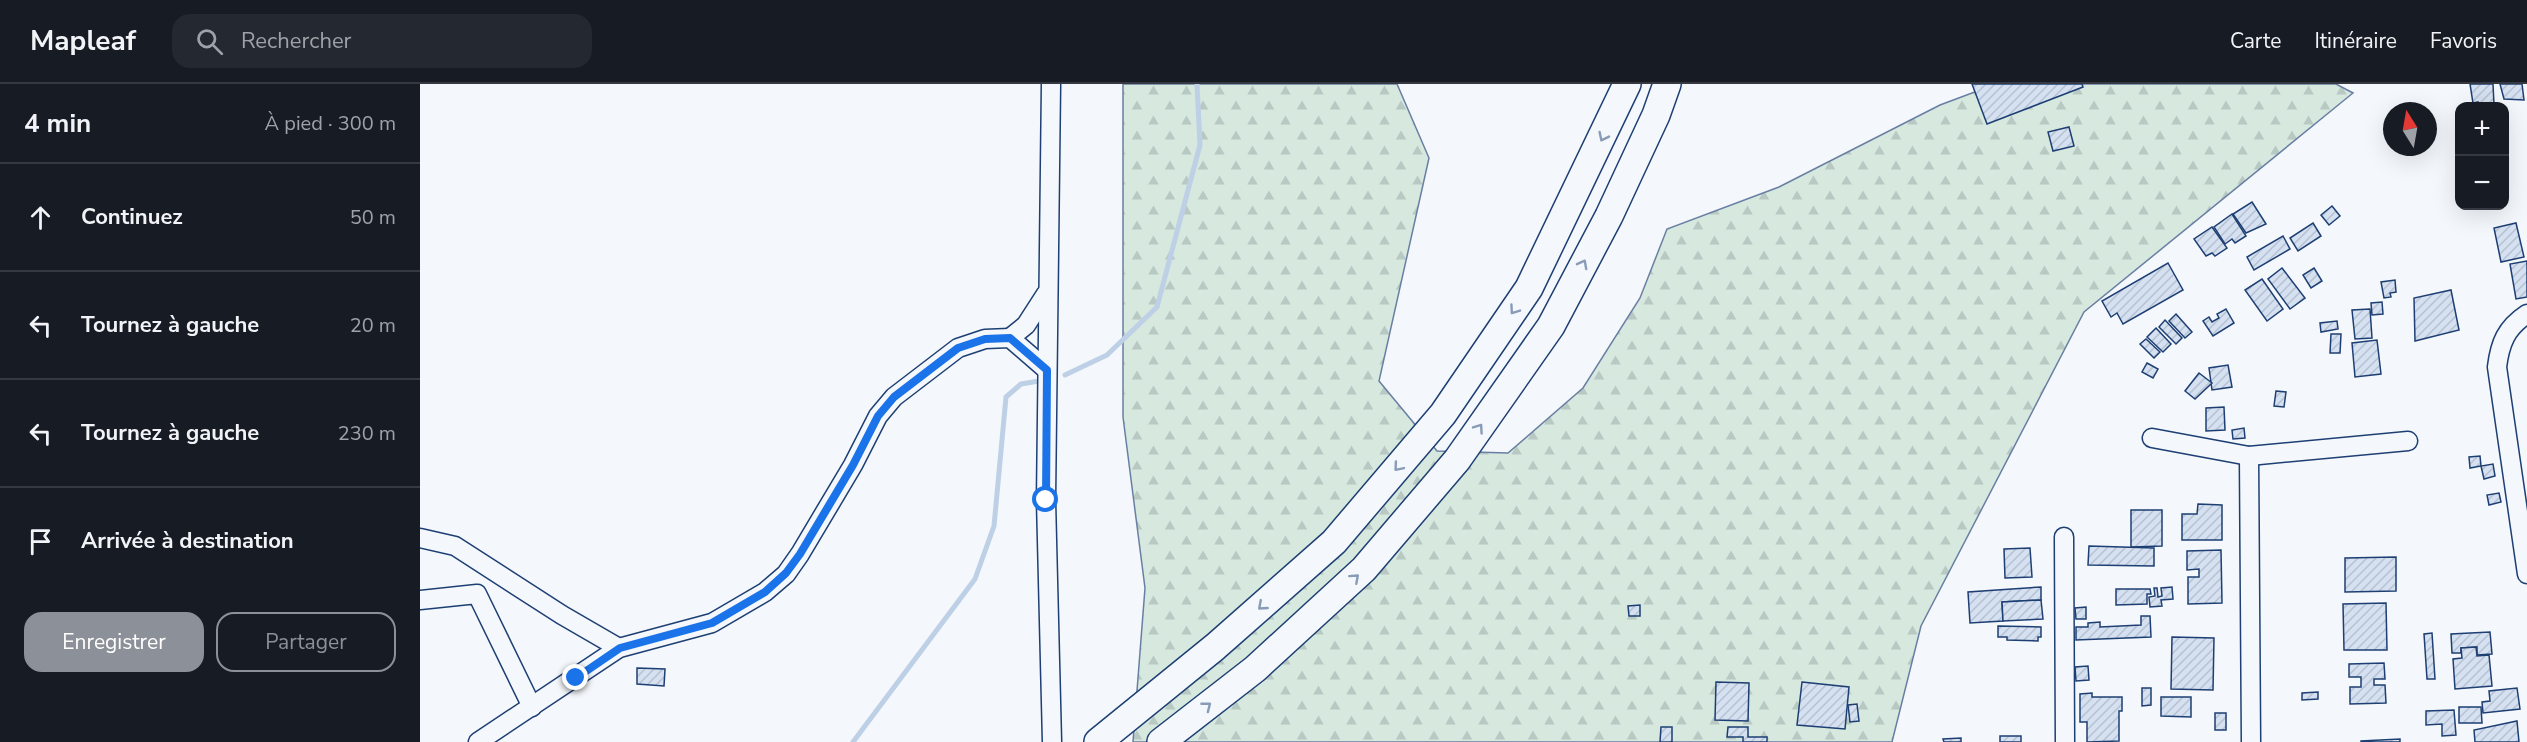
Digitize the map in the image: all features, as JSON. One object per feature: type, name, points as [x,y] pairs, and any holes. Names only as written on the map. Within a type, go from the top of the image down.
[{"type":"highway","points":[[1098,742],[1215,647],[1334,542],[1443,414],[1529,288],[1627,84]]},
{"type":"highway","points":[[1161,742],[1255,669],[1365,569],[1456,460],[1551,326],[1609,216],[1656,115],[1667,84]]},
{"type":"street","points":[[1051,84],[1046,500],[1052,742]]},
{"type":"street","points":[[478,742],[620,648],[712,623],[765,592],[786,573],[800,554],[853,465],[878,416],[894,397],[958,348],[985,339],[1010,338],[1026,326],[1047,292]]},
{"type":"street","points":[[2527,314],[2505,334],[2500,346],[2497,367],[2527,574]]},
{"type":"street","points":[[1010,338],[1047,370]]},
{"type":"street","points":[[2152,438],[2249,456],[2408,441]]},
{"type":"street","points":[[2249,456],[2251,742]]},
{"type":"street","points":[[2064,537],[2065,742]]},
{"type":"street","points":[[420,538],[455,546],[562,615],[620,648]]},
{"type":"street","points":[[420,600],[477,594],[531,707]]},
{"type":"green space","points":[[1123,84],[1397,84],[1429,158],[1379,381],[1437,451],[1508,453],[1583,388],[1640,298],[1667,229],[1779,187],[1940,105],[1996,84],[2336,84],[2353,93],[2084,312],[1921,626],[1892,742],[1133,742],[1145,588],[1123,417]]},
{"type":"building","points":[[1972,84],[2082,84],[2083,87],[1987,124]]},
{"type":"building","points":[[2470,84],[2493,84],[2494,102],[2473,102]]},
{"type":"building","points":[[2500,84],[2522,84],[2524,100],[2504,99]]},
{"type":"building","points":[[2069,127],[2074,146],[2053,151],[2048,132]]},
{"type":"building","points":[[2252,202],[2266,224],[2246,233],[2233,214]]},
{"type":"building","points":[[2332,206],[2340,216],[2329,225],[2321,215]]},
{"type":"building","points":[[2232,214],[2246,236],[2235,243],[2232,239],[2225,244],[2214,227]]},
{"type":"building","points":[[2313,223],[2321,236],[2298,251],[2290,238]]},
{"type":"building","points":[[2516,223],[2524,257],[2501,262],[2494,228]]},
{"type":"building","points":[[2212,227],[2227,248],[2215,256],[2212,253],[2206,256],[2194,239]]},
{"type":"building","points":[[2283,236],[2290,249],[2254,270],[2247,257]]},
{"type":"building","points":[[2527,261],[2527,297],[2516,299],[2510,264]]},
{"type":"building","points":[[2168,263],[2183,290],[2123,324],[2117,313],[2111,317],[2102,301]]},
{"type":"building","points":[[2282,268],[2305,298],[2290,309],[2268,279]]},
{"type":"building","points":[[2314,268],[2322,281],[2311,288],[2303,275]]},
{"type":"building","points":[[2262,279],[2283,309],[2267,321],[2245,290]]},
{"type":"building","points":[[2395,280],[2396,292],[2390,293],[2391,297],[2384,298],[2381,282]]},
{"type":"building","points":[[2451,290],[2459,330],[2415,341],[2414,298]]},
{"type":"building","points":[[2382,302],[2383,314],[2372,315],[2371,303]]},
{"type":"building","points":[[2226,309],[2234,323],[2213,336],[2203,321],[2209,317],[2212,322],[2219,318],[2217,314]]},
{"type":"building","points":[[2370,309],[2372,338],[2355,339],[2352,310]]},
{"type":"building","points":[[2176,314],[2192,332],[2185,338],[2169,321]]},
{"type":"building","points":[[2165,320],[2182,338],[2176,344],[2159,327]]},
{"type":"building","points":[[2337,321],[2338,329],[2321,332],[2320,323]]},
{"type":"building","points":[[2156,328],[2171,344],[2163,352],[2147,337]]},
{"type":"building","points":[[2331,334],[2341,334],[2340,353],[2330,353]]},
{"type":"building","points":[[2146,339],[2160,352],[2154,358],[2140,344]]},
{"type":"building","points":[[2377,340],[2381,374],[2355,377],[2352,343]]},
{"type":"building","points":[[2147,363],[2158,369],[2153,378],[2142,372]]},
{"type":"building","points":[[2228,365],[2232,387],[2212,390],[2209,368]]},
{"type":"building","points":[[2199,373],[2212,383],[2195,399],[2185,391]]},
{"type":"building","points":[[2276,391],[2286,392],[2284,407],[2274,406]]},
{"type":"building","points":[[2224,407],[2225,430],[2206,431],[2206,408]]},
{"type":"building","points":[[2244,428],[2245,438],[2233,439],[2232,430]]},
{"type":"building","points":[[2480,456],[2481,466],[2470,468],[2469,457]]},
{"type":"building","points":[[2493,464],[2495,476],[2484,479],[2481,466]]},
{"type":"building","points":[[2499,493],[2501,502],[2489,505],[2487,495]]},
{"type":"building","points":[[2198,504],[2222,505],[2222,540],[2182,540],[2182,514],[2197,514]]},
{"type":"building","points":[[2131,510],[2162,510],[2162,546],[2131,547]]},
{"type":"building","points":[[2089,546],[2154,548],[2154,566],[2088,565]]},
{"type":"building","points":[[2030,548],[2032,577],[2005,578],[2004,549]]},
{"type":"building","points":[[2221,550],[2222,603],[2188,604],[2188,577],[2199,577],[2199,569],[2187,570],[2187,551]]},
{"type":"building","points":[[2396,557],[2396,591],[2345,592],[2345,558]]},
{"type":"building","points":[[2041,587],[2041,600],[2002,602],[2003,621],[1970,623],[1968,592]]},
{"type":"building","points":[[2172,587],[2173,599],[2161,600],[2162,606],[2150,607],[2149,597],[2155,596],[2154,588],[2157,588],[2158,597],[2162,596],[2161,588]]},
{"type":"building","points":[[2116,589],[2150,589],[2151,594],[2147,594],[2147,604],[2116,605]]},
{"type":"building","points":[[2041,600],[2043,619],[2003,621],[2002,602]]},
{"type":"building","points":[[2386,603],[2387,650],[2344,650],[2343,604]]},
{"type":"building","points":[[1640,605],[1640,616],[1629,616],[1628,606]]},
{"type":"building","points":[[2086,607],[2086,619],[2076,619],[2075,608]]},
{"type":"building","points":[[2141,616],[2150,616],[2151,637],[2076,640],[2076,627],[2088,627],[2088,623],[2100,622],[2100,627],[2141,625]]},
{"type":"building","points":[[1998,626],[2041,627],[2041,637],[2038,637],[2038,641],[2007,640],[2007,637],[1998,637]]},
{"type":"building","points":[[2490,632],[2492,654],[2477,655],[2477,647],[2461,648],[2461,653],[2452,653],[2451,634]]},
{"type":"building","points":[[2432,633],[2435,679],[2427,679],[2424,634]]},
{"type":"building","points":[[2172,637],[2214,638],[2213,690],[2171,689]]},
{"type":"building","points":[[2476,647],[2477,656],[2489,655],[2492,686],[2455,689],[2453,659],[2462,658],[2461,648]]},
{"type":"building","points":[[2384,663],[2385,679],[2374,679],[2374,685],[2385,685],[2386,703],[2350,704],[2350,687],[2361,687],[2361,677],[2349,677],[2349,664]]},
{"type":"building","points":[[2088,666],[2089,680],[2076,681],[2075,667]]},
{"type":"building","points":[[637,668],[665,669],[664,686],[637,684]]},
{"type":"building","points":[[1716,682],[1749,683],[1748,721],[1715,720]]},
{"type":"building","points":[[1802,682],[1849,687],[1845,729],[1797,725]]},
{"type":"building","points":[[2142,688],[2151,688],[2151,705],[2142,706]]},
{"type":"building","points":[[2517,688],[2520,709],[2483,713],[2482,702],[2490,701],[2489,691]]},
{"type":"building","points":[[2318,692],[2318,699],[2302,700],[2302,693]]},
{"type":"building","points":[[2092,693],[2092,697],[2122,697],[2122,711],[2119,711],[2119,741],[2087,742],[2087,722],[2080,722],[2080,694]]},
{"type":"building","points":[[2161,697],[2191,697],[2191,717],[2161,716]]},
{"type":"building","points":[[1857,704],[1859,721],[1850,722],[1848,705]]},
{"type":"building","points":[[2459,707],[2481,707],[2482,723],[2459,723]]},
{"type":"building","points":[[2454,710],[2456,735],[2442,736],[2442,724],[2426,725],[2426,711]]},
{"type":"building","points":[[2215,713],[2226,713],[2226,730],[2215,730]]},
{"type":"building","points":[[2517,721],[2519,742],[2475,742],[2474,730]]},
{"type":"building","points":[[1661,727],[1672,727],[1672,742],[1660,742]]},
{"type":"building","points":[[1728,727],[1748,727],[1748,737],[1767,737],[1767,742],[1743,742],[1743,737],[1727,737]]},
{"type":"building","points":[[2000,736],[2021,736],[2021,742],[2000,742]]},
{"type":"building","points":[[1961,738],[1961,742],[1944,742],[1943,739]]},
{"type":"building","points":[[2400,739],[2400,742],[2361,742],[2361,741]]},
{"type":"waterway","points":[[1065,375],[1107,355],[1157,307],[1200,145],[1197,84]]},
{"type":"waterway","points":[[853,742],[975,579],[994,526],[1006,397],[1021,384],[1039,381]]},
{"type":"route","points":[[576,678],[620,648],[712,623],[765,592],[786,573],[800,554],[853,465],[878,416],[894,397],[958,348],[985,339],[1010,338],[1047,370],[1046,500]]}]
